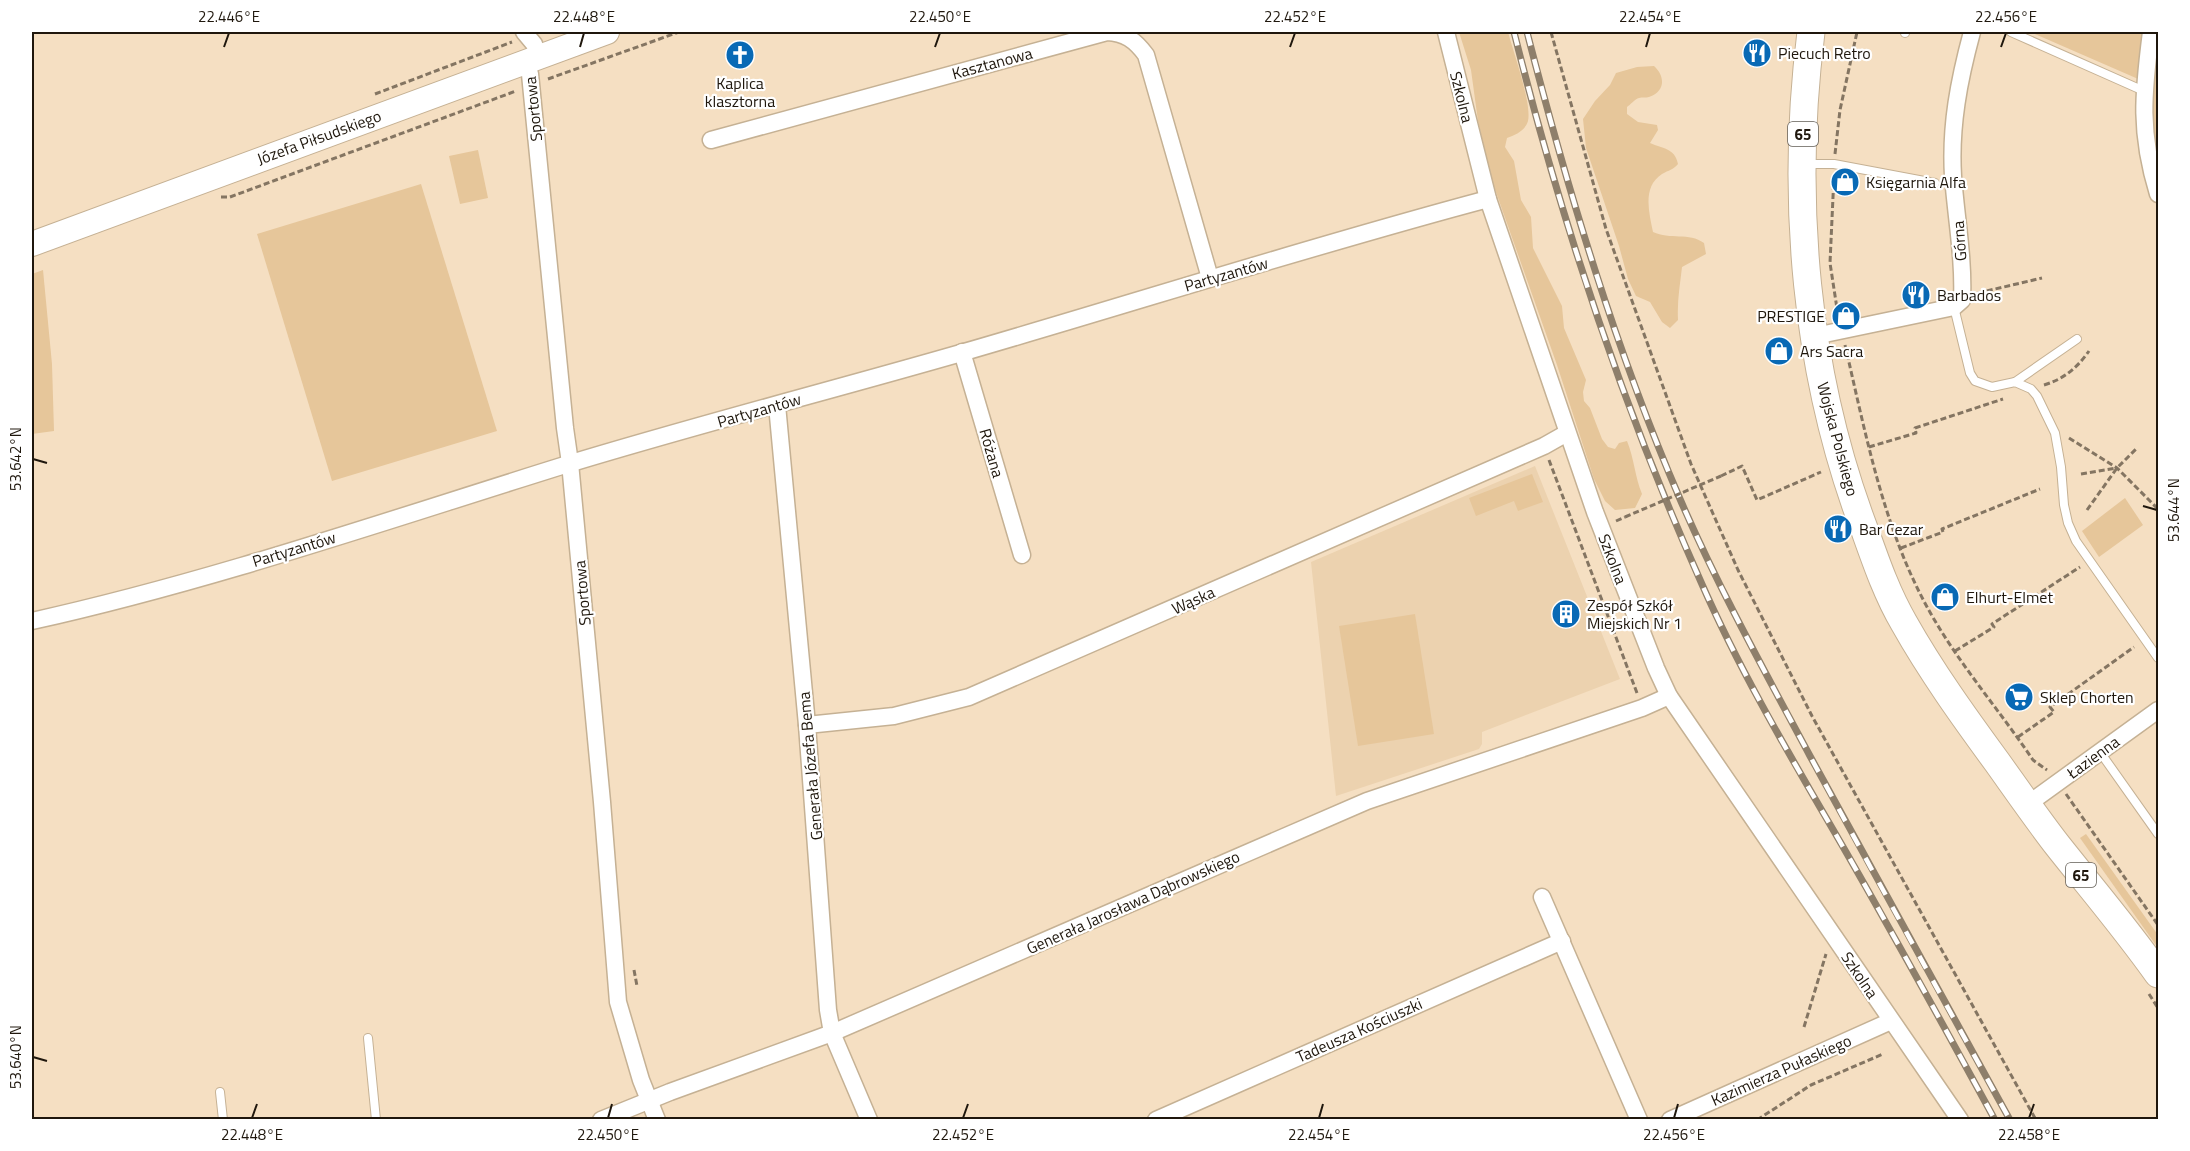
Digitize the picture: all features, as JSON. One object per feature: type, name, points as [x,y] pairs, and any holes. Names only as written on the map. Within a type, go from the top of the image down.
[{"type":"main road","name":"Józefa Piłsudskiego","points":[[32,244],[607,32]]},
{"type":"main road","name":"Wojska Polskiego","points":[[1811,32],[1805,89],[1818,164]]},
{"type":"main road","name":"Wojska Polskiego","points":[[1829,32],[1822,91],[1818,164],[1806,260],[1828,333],[1829,415],[1854,503],[1886,586],[1902,620],[1934,672],[2034,800],[2058,846],[2158,974]]},
{"type":"street","name":"Sportowa","points":[[524,32],[534,44],[531,85],[602,802],[617,996],[641,1080],[657,1119]]},
{"type":"street","name":"Kasztanowa","points":[[711,140],[1107,32],[1119,33],[1137,43],[1146,55],[1210,278]]},
{"type":"street","name":"Szkolna","points":[[1446,32],[1488,199],[1595,513],[1669,696],[1960,1119]]},
{"type":"street","name":"Górna","points":[[1958,302],[1953,136],[1957,94],[1972,32]]},
{"type":"street","points":[[2151,32],[2143,114],[2148,155],[2158,194]]},
{"type":"street","name":"Partyzantów","points":[[32,621],[96,607],[215,573],[570,464],[1488,199]]},
{"type":"street","points":[[1828,333],[1958,302]]},
{"type":"street","name":"Różana","points":[[962,352],[1022,555]]},
{"type":"street","name":"Generała Józefa Bema","points":[[777,405],[807,725],[828,1010],[832,1033],[869,1119]]},
{"type":"street","name":"Wąska","points":[[807,725],[894,716],[969,697],[1533,450],[1567,433]]},
{"type":"street","name":"Generała Jarosława Dąbrowskiego","points":[[601,1119],[832,1033],[1345,809],[1642,708],[1669,696]]},
{"type":"street","name":"Łazienna","points":[[2034,800],[2158,710]]},
{"type":"street","points":[[1542,897],[1639,1119]]},
{"type":"street","name":"Tadeusza Kościuszki","points":[[1156,1119],[1562,941]]},
{"type":"street","name":"Kazimierza Pułaskiego","points":[[1673,1119],[1891,1021]]},
{"type":"lane","points":[[2011,32],[2144,91]]},
{"type":"lane","points":[[1818,164],[1935,183]]},
{"type":"lane","points":[[1958,302],[1970,373],[1975,381],[1992,387],[2015,382],[2077,339]]},
{"type":"lane","points":[[2015,382],[2031,388],[2046,412],[2055,433],[2064,505],[2076,542],[2158,658]]},
{"type":"lane","points":[[2100,752],[2158,834]]},
{"type":"lane","points":[[368,1038],[375,1119]]},
{"type":"lane","points":[[220,1092],[223,1119]]},
{"type":"path","points":[[212,197],[230,197],[679,32]]},
{"type":"path","points":[[1551,32],[1606,229],[1691,464],[1738,570],[1812,716],[2036,1119]]},
{"type":"path","points":[[1857,32],[1840,110],[1818,164],[1832,287],[1828,333],[1869,447],[1901,548],[1924,602],[1955,651],[2038,765],[2046,770],[2054,768]]},
{"type":"path","points":[[1958,302],[2042,278]]},
{"type":"path","points":[[2031,388],[2059,381],[2071,373],[2090,351]]},
{"type":"path","points":[[1869,447],[1916,433],[1915,428],[2009,397]]},
{"type":"path","points":[[2055,433],[2063,435],[2117,468],[2158,508]]},
{"type":"path","points":[[2088,510],[2117,468],[2137,448]]},
{"type":"path","points":[[1613,522],[1742,466],[1757,500],[1829,469]]},
{"type":"path","points":[[2081,474],[2117,468]]},
{"type":"path","points":[[1901,548],[2040,489]]},
{"type":"path","points":[[1955,651],[1994,627],[1992,624],[2081,566]]},
{"type":"path","points":[[2018,737],[2054,712],[2050,707],[2134,647]]},
{"type":"path","points":[[2074,789],[2066,794],[2158,926]]},
{"type":"path","points":[[1804,1027],[1828,949]]},
{"type":"path","points":[[1757,1119],[1812,1085],[1883,1054]]},
{"type":"shaded area","points":[[1459,32],[1508,32],[1525,90],[1528,121],[1522,130],[1507,138],[1505,147],[1514,161],[1521,200],[1531,217],[1533,248],[1562,306],[1564,328],[1586,380],[1583,392],[1584,401],[1590,408],[1602,439],[1608,447],[1615,449],[1619,443],[1627,441],[1642,494],[1635,508],[1615,510],[1605,501],[1594,479],[1557,365],[1491,178],[1478,121],[1471,70]]},
{"type":"shaded area","points":[[2030,32],[2158,32],[2158,159],[2152,140],[2152,85]]},
{"type":"shaded area","points":[[1654,66],[1662,79],[1661,87],[1655,94],[1637,99],[1627,107],[1627,114],[1638,122],[1657,125],[1658,130],[1650,143],[1671,152],[1678,164],[1656,179],[1649,193],[1653,232],[1698,240],[1704,243],[1706,254],[1682,267],[1678,320],[1670,328],[1662,322],[1650,302],[1636,296],[1628,279],[1586,148],[1583,119],[1610,85],[1616,73],[1637,67]]},
{"type":"shaded area","points":[[478,150],[488,198],[460,204],[449,156]]},
{"type":"shaded area","points":[[421,184],[497,431],[332,481],[257,234]]},
{"type":"shaded area","points":[[43,270],[52,364],[54,431],[32,434],[32,274]]},
{"type":"shaded area","points":[[1535,466],[1620,679],[1482,732],[1482,744],[1479,749],[1336,796],[1311,562]]},
{"type":"shaded area","points":[[1532,474],[1543,502],[1518,511],[1514,501],[1476,516],[1469,498]]},
{"type":"shaded area","points":[[2125,498],[2143,525],[2099,557],[2082,531]]},
{"type":"shaded area","points":[[1415,614],[1434,734],[1358,746],[1339,626]]},
{"type":"shaded area","points":[[2086,834],[2158,935],[2158,948],[2080,838]]},
{"type":"railway","points":[[1514,32],[1552,172],[1595,311],[1645,448],[1701,582],[1770,719],[1995,1120]]},
{"type":"railway","points":[[1527,32],[1594,268],[1634,385],[1680,499],[1759,661],[2010,1120]]},
{"type":"place","name":"Piecuch Retro","points":[[1757,53]]},
{"type":"place","name":"Kaplica klasztorna","points":[[740,55]]},
{"type":"place","name":"Księgarnia Alfa","points":[[1845,182]]},
{"type":"place","name":"Barbados","points":[[1916,295]]},
{"type":"place","name":"PRESTIGE","points":[[1846,316]]},
{"type":"place","name":"Ars Sacra","points":[[1779,351]]},
{"type":"place","name":"Bar Cezar","points":[[1838,529]]},
{"type":"place","name":"Elhurt-Elmet","points":[[1945,597]]},
{"type":"place","name":"Zespół Szkół Miejskich Nr 1","points":[[1566,614]]},
{"type":"place","name":"Sklep Chorten","points":[[2019,697]]}]
